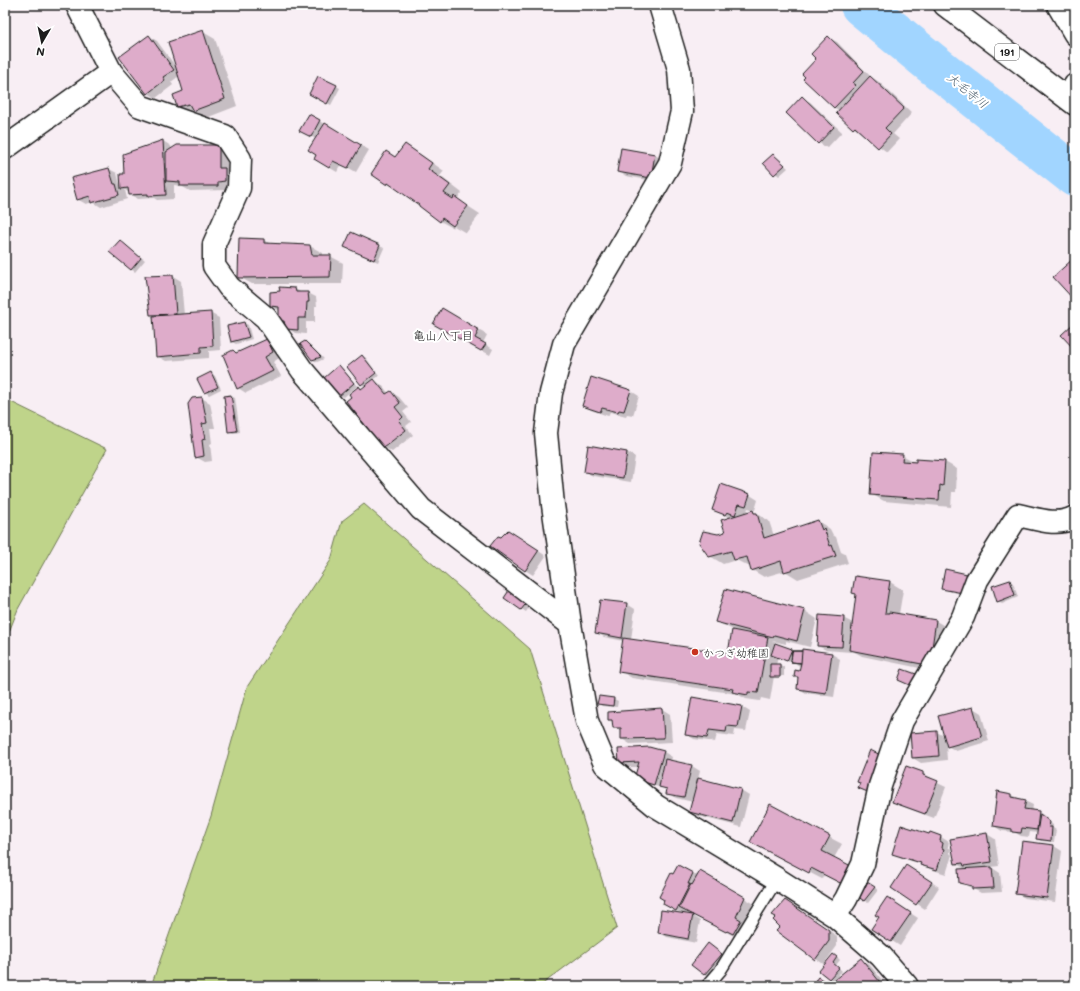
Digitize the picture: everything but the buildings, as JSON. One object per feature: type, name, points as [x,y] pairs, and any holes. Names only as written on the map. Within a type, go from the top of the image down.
[{"type":"main road","points":[[77,5],[110,72],[140,106],[224,136],[240,159],[239,188],[214,244],[214,266],[229,287],[266,318],[302,370],[421,509],[570,624]]},
{"type":"main road","points":[[660,5],[679,68],[682,111],[670,163],[564,344],[551,394],[546,433],[553,506],[570,624],[587,721],[605,764],[656,806],[835,916],[881,956],[907,986]]},
{"type":"main road","name":"191","points":[[945,5],[1073,96]]},
{"type":"main road","points":[[1058,5],[1075,34]]},
{"type":"main road","points":[[5,148],[110,72]]},
{"type":"main road","points":[[835,916],[846,899],[862,864],[880,786],[902,721],[963,617],[977,580],[1018,515],[1057,523],[1068,521],[1075,517]]},
{"type":"lane","points":[[707,986],[720,971],[777,879]]},
{"type":"green space","points":[[5,399],[107,449],[18,609],[5,642]]},
{"type":"green space","points":[[364,504],[530,649],[617,928],[540,986],[151,986],[211,816],[247,687],[331,560],[342,521]]},
{"type":"waterway","name":"大毛寺川","points":[[861,5],[929,61],[1075,176]]},
{"type":"place","name":"かつぎ幼稚園","points":[[695,652]]},
{"type":"district","name":"亀山八丁目","points":[[443,335]]}]
